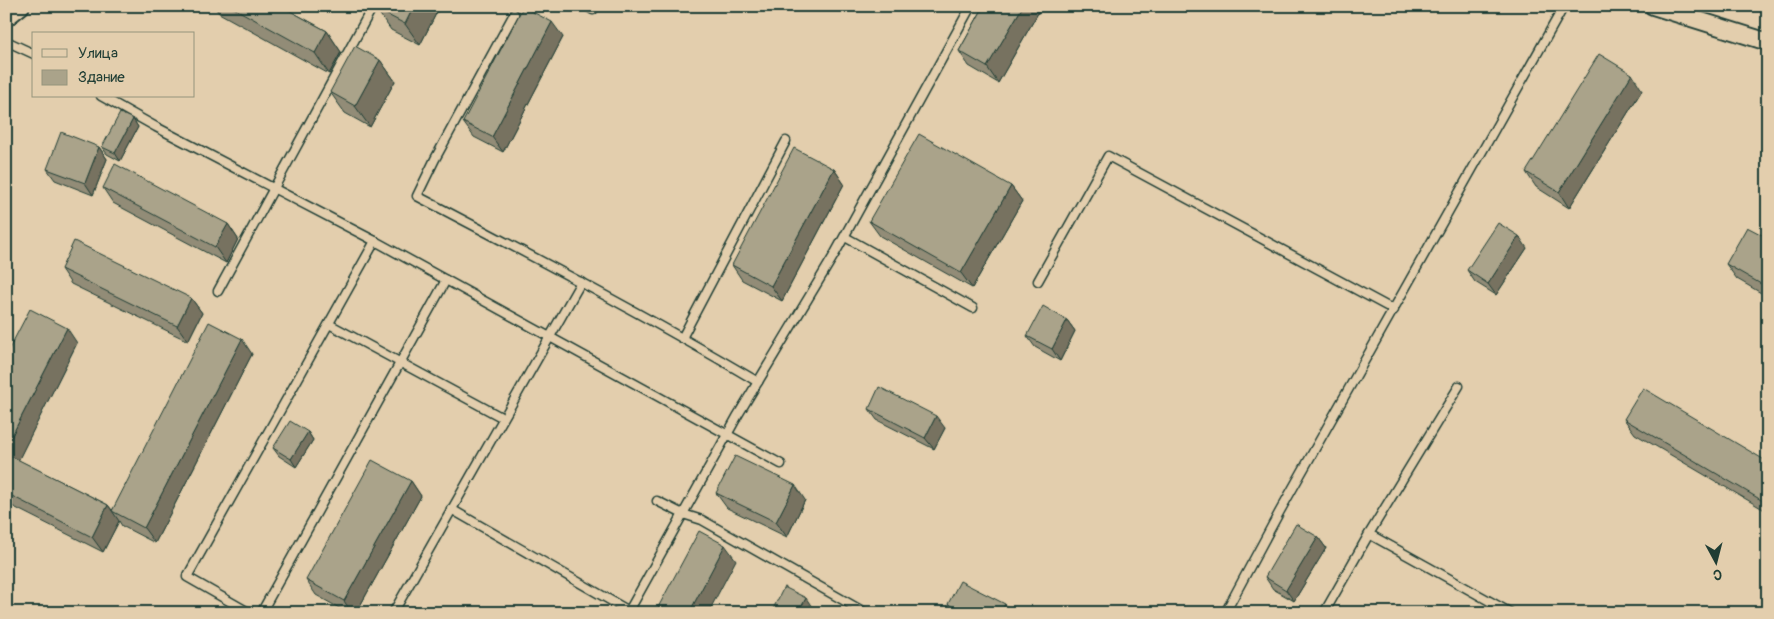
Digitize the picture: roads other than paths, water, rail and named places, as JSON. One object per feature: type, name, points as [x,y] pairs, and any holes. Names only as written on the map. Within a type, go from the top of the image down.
[{"type":"street","points":[[6,18],[21,6]]},
{"type":"street","points":[[1653,6],[1768,42]]},
{"type":"lane","points":[[218,291],[373,6]]},
{"type":"lane","points":[[586,6],[593,10],[595,6]]},
{"type":"lane","points":[[451,509],[628,612],[726,436],[845,236],[971,6]]},
{"type":"lane","points":[[1225,613],[1280,511],[1564,6]]},
{"type":"lane","points":[[514,14],[434,159],[417,196],[581,282],[758,382]]},
{"type":"lane","points":[[6,41],[32,53]]},
{"type":"lane","points":[[105,98],[156,127],[376,241],[726,436],[781,464]]},
{"type":"lane","points":[[682,338],[786,141]]},
{"type":"lane","points":[[1038,281],[1108,156],[1394,310]]},
{"type":"lane","points":[[845,236],[973,308]]},
{"type":"lane","points":[[250,613],[187,576],[376,241]]},
{"type":"lane","points":[[261,613],[446,280]]},
{"type":"lane","points":[[395,612],[451,509],[581,282]]},
{"type":"lane","points":[[329,324],[503,418]]},
{"type":"lane","points":[[1324,613],[1369,534],[1459,386]]},
{"type":"lane","points":[[658,501],[683,514],[702,520],[866,613]]},
{"type":"lane","points":[[1369,534],[1511,613]]},
{"type":"lane","points":[[850,604],[852,613]]}]
